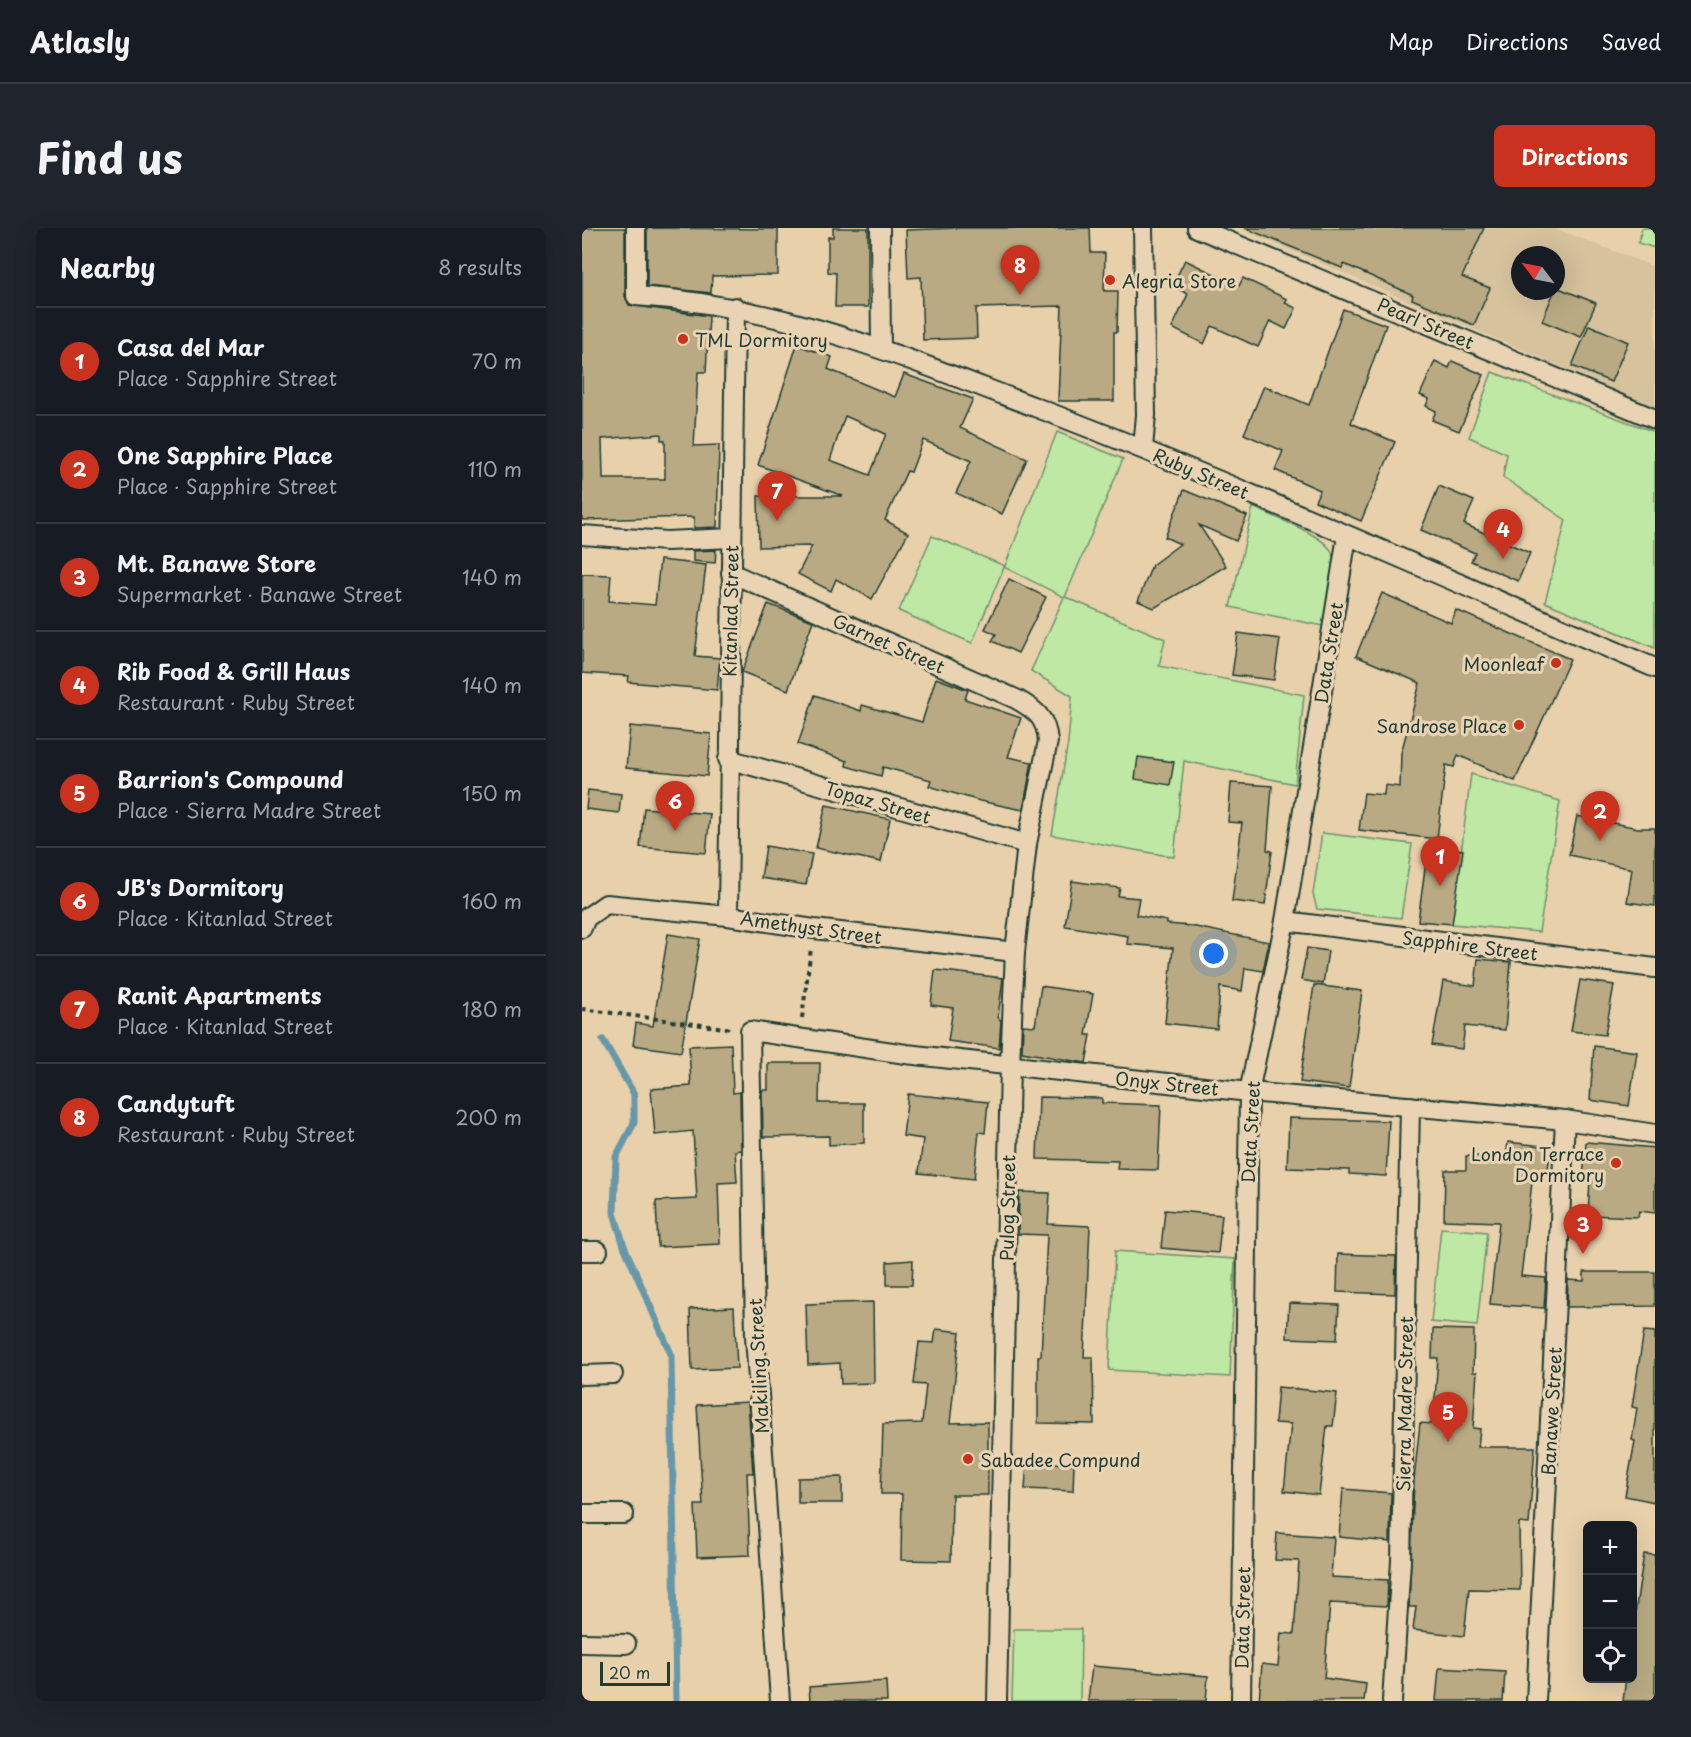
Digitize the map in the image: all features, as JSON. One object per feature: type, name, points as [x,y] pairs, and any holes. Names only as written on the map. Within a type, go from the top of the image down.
[{"type":"street","name":"Ruby Street","points":[[636,228],[636,297],[693,300],[735,307],[835,333],[881,348],[1143,448],[1655,668]]},
{"type":"street","points":[[880,228],[881,348]]},
{"type":"street","points":[[1143,228],[1146,415],[1143,448]]},
{"type":"street","name":"Pearl Street","points":[[1197,228],[1655,418]]},
{"type":"street","name":"Kitanlad Street","points":[[728,916],[728,759],[735,307]]},
{"type":"street","points":[[582,535],[667,541],[731,538]]},
{"type":"street","name":"Data Street","points":[[1241,1701],[1249,1092],[1285,921],[1347,536]]},
{"type":"street","name":"Garnet Street","points":[[731,573],[1016,699],[1044,719]]},
{"type":"street","name":"Pulog Street","points":[[997,1701],[1010,1065],[1015,952],[1027,844],[1048,741],[1044,719]]},
{"type":"street","name":"Topaz Street","points":[[728,759],[1027,844]]},
{"type":"street","name":"Amethyst Street","points":[[582,928],[586,918],[606,904],[728,916],[814,929],[1015,952]]},
{"type":"street","name":"Sapphire Street","points":[[1285,921],[1655,968]]},
{"type":"street","name":"Onyx Street","points":[[750,1031],[799,1040],[1010,1065],[1249,1092],[1565,1120],[1655,1134]]},
{"type":"street","name":"Makiling Street","points":[[750,1031],[755,1336],[780,1701]]},
{"type":"street","name":"Sierra Madre Street","points":[[1392,1701],[1401,1561],[1410,1106]]},
{"type":"street","name":"Banawe Street","points":[[1536,1701],[1565,1120]]},
{"type":"street","points":[[582,1375],[613,1374]]},
{"type":"street","points":[[582,1514],[624,1514]]},
{"type":"street","points":[[582,1643],[626,1644]]},
{"type":"path","points":[[799,1040],[814,929]]},
{"type":"path","points":[[582,1009],[750,1031]]},
{"type":"shaded area","points":[[1239,228],[1554,228],[1655,267],[1655,407]]},
{"type":"green space","points":[[1642,228],[1655,228],[1655,248],[1638,243]]},
{"type":"green space","points":[[1492,372],[1655,432],[1655,648],[1545,602],[1566,520],[1503,477],[1507,454],[1469,437]]},
{"type":"green space","points":[[1057,432],[1123,459],[1065,597],[1165,639],[1159,666],[1304,695],[1295,784],[1184,761],[1174,857],[1052,835],[1068,743],[1072,696],[1031,671],[1064,597],[1004,567],[972,643],[899,611],[932,536],[1005,566]]},
{"type":"green space","points":[[1253,507],[1309,533],[1328,546],[1332,553],[1334,570],[1323,626],[1230,607]]},
{"type":"green space","points":[[1471,774],[1560,801],[1539,932],[1452,924]]},
{"type":"green space","points":[[1322,833],[1412,844],[1401,918],[1317,909],[1313,894]]},
{"type":"green space","points":[[1441,1228],[1487,1232],[1477,1326],[1431,1322]]},
{"type":"green space","points":[[1115,1251],[1235,1259],[1230,1377],[1109,1370]]},
{"type":"green space","points":[[1014,1629],[1081,1629],[1080,1701],[1012,1701]]},
{"type":"building","points":[[582,228],[625,228],[625,296],[629,305],[709,316],[706,372],[698,372],[694,446],[719,445],[717,527],[694,528],[694,517],[582,520]],"holes":[[[661,434],[661,440],[665,440],[665,479],[603,479],[602,439]]]},
{"type":"building","points":[[647,228],[778,229],[778,275],[712,276],[711,293],[647,286]]},
{"type":"building","points":[[833,228],[868,228],[868,307],[835,307],[836,273],[828,272],[828,237],[833,237]]},
{"type":"building","points":[[1090,228],[1091,253],[1105,253],[1104,291],[1118,291],[1117,332],[1114,332],[1114,401],[1058,401],[1062,306],[976,308],[977,338],[923,340],[921,277],[908,278],[906,230]]},
{"type":"building","points":[[1245,228],[1484,228],[1462,277],[1490,288],[1474,325],[1412,299],[1413,295],[1344,264],[1342,268]]},
{"type":"building","points":[[1185,260],[1239,286],[1243,278],[1287,299],[1285,303],[1296,308],[1286,329],[1270,321],[1258,347],[1212,326],[1204,344],[1172,328],[1188,294],[1172,286]]},
{"type":"building","points":[[1565,291],[1596,303],[1581,337],[1542,321],[1551,300],[1565,300]]},
{"type":"building","points":[[1343,309],[1386,325],[1351,423],[1395,442],[1361,521],[1315,501],[1320,490],[1275,470],[1283,451],[1244,434],[1264,386],[1309,405]]},
{"type":"building","points":[[1589,325],[1628,342],[1611,382],[1572,366]]},
{"type":"building","points":[[797,345],[832,357],[828,369],[895,397],[904,374],[973,399],[960,428],[1027,459],[1002,514],[956,493],[971,461],[923,440],[911,472],[907,471],[885,520],[908,533],[872,599],[836,579],[831,591],[798,574],[812,546],[759,547],[758,496],[843,496],[758,465]],"holes":[[[845,416],[886,434],[870,475],[830,460]]]},
{"type":"building","points":[[1435,361],[1449,368],[1452,361],[1484,375],[1459,431],[1432,420],[1436,411],[1426,406],[1429,399],[1420,395]]},
{"type":"building","points":[[1439,486],[1474,501],[1464,524],[1530,553],[1518,581],[1471,561],[1475,553],[1421,530]]},
{"type":"building","points":[[1184,490],[1247,516],[1236,541],[1199,525],[1226,566],[1154,608],[1138,601],[1152,565],[1180,544],[1165,537]]},
{"type":"building","points":[[716,550],[715,563],[693,561],[693,551]]},
{"type":"building","points":[[660,560],[706,565],[695,656],[720,658],[717,690],[628,682],[629,676],[582,673],[582,574],[611,575],[609,601],[655,605]]},
{"type":"building","points":[[1009,579],[1046,597],[1018,653],[992,641],[996,634],[985,629]]},
{"type":"building","points":[[1382,593],[1451,623],[1456,610],[1570,659],[1515,781],[1458,755],[1454,767],[1446,765],[1437,839],[1359,830],[1364,793],[1384,795],[1385,785],[1400,787],[1401,753],[1420,683],[1356,656]]},
{"type":"building","points":[[768,604],[813,621],[788,690],[742,672]]},
{"type":"building","points":[[1238,633],[1280,639],[1274,680],[1232,675]]},
{"type":"building","points":[[936,678],[968,690],[965,699],[1021,718],[1008,757],[1032,762],[1023,810],[980,801],[929,786],[931,780],[883,767],[881,776],[846,766],[847,761],[798,744],[815,695],[861,711],[862,705],[922,722]]},
{"type":"building","points":[[630,726],[711,734],[707,776],[626,768]]},
{"type":"building","points":[[1138,757],[1174,762],[1170,785],[1135,779]]},
{"type":"building","points":[[1231,783],[1272,786],[1267,850],[1272,851],[1265,905],[1232,901],[1242,823],[1228,822]]},
{"type":"building","points":[[588,790],[621,794],[619,813],[586,809]]},
{"type":"building","points":[[826,805],[890,819],[881,862],[816,848]]},
{"type":"building","points":[[644,808],[710,814],[706,853],[640,847]]},
{"type":"building","points":[[1577,816],[1638,828],[1655,828],[1655,906],[1627,902],[1632,869],[1569,855]]},
{"type":"building","points":[[766,846],[812,854],[806,885],[761,878]]},
{"type":"building","points":[[1428,846],[1463,850],[1452,924],[1418,921]]},
{"type":"building","points":[[1072,881],[1120,888],[1118,896],[1139,898],[1136,915],[1167,921],[1167,924],[1191,926],[1269,942],[1263,971],[1245,968],[1242,991],[1220,987],[1217,1029],[1165,1023],[1173,948],[1127,944],[1128,936],[1065,926]]},
{"type":"building","points":[[668,934],[700,939],[681,1052],[633,1045],[636,1023],[653,1026]]},
{"type":"building","points":[[1307,948],[1328,951],[1323,984],[1301,980]]},
{"type":"building","points":[[1478,959],[1511,962],[1505,1030],[1465,1026],[1462,1049],[1432,1045],[1443,981],[1475,986]]},
{"type":"building","points":[[935,970],[1003,978],[998,1017],[1001,1021],[999,1048],[948,1041],[953,1008],[931,1005]]},
{"type":"building","points":[[1580,980],[1614,985],[1605,1035],[1571,1031]]},
{"type":"building","points":[[1314,985],[1362,991],[1349,1088],[1300,1082]]},
{"type":"building","points":[[1041,986],[1093,994],[1086,1035],[1091,1035],[1086,1063],[1022,1052],[1023,1025],[1035,1026]]},
{"type":"building","points":[[731,1044],[733,1093],[740,1092],[741,1150],[735,1151],[737,1182],[718,1183],[720,1244],[658,1247],[656,1201],[697,1199],[693,1131],[655,1135],[651,1089],[691,1086],[689,1046]]},
{"type":"building","points":[[1594,1046],[1637,1052],[1629,1106],[1590,1100]]},
{"type":"building","points":[[768,1063],[820,1063],[819,1103],[864,1103],[864,1143],[829,1145],[829,1136],[763,1137],[762,1090],[768,1090]]},
{"type":"building","points":[[908,1094],[988,1102],[985,1133],[979,1132],[974,1179],[919,1173],[923,1139],[903,1136]]},
{"type":"building","points":[[1039,1097],[1102,1098],[1102,1103],[1161,1105],[1158,1170],[1117,1169],[1118,1161],[1037,1159]]},
{"type":"building","points":[[1289,1118],[1389,1121],[1386,1176],[1349,1174],[1349,1170],[1287,1168]]},
{"type":"building","points":[[1508,1142],[1551,1147],[1547,1176],[1533,1174],[1521,1276],[1546,1278],[1544,1308],[1490,1304],[1499,1222],[1444,1220],[1445,1170],[1466,1170],[1466,1156],[1506,1157]]},
{"type":"building","points":[[1586,1142],[1655,1148],[1655,1213],[1639,1211],[1638,1217],[1588,1215],[1590,1180],[1583,1179]]},
{"type":"building","points":[[1019,1192],[1050,1193],[1048,1224],[1090,1226],[1084,1357],[1093,1357],[1094,1424],[1038,1423],[1038,1356],[1041,1356],[1047,1235],[1018,1234]]},
{"type":"building","points":[[1165,1210],[1222,1215],[1218,1253],[1161,1248]]},
{"type":"building","points":[[1338,1254],[1396,1256],[1395,1294],[1337,1292]]},
{"type":"building","points":[[913,1260],[912,1285],[887,1285],[887,1262]]},
{"type":"building","points":[[1584,1272],[1655,1272],[1655,1306],[1567,1307],[1568,1280],[1584,1281]]},
{"type":"building","points":[[873,1302],[874,1383],[841,1384],[840,1363],[808,1365],[806,1304]]},
{"type":"building","points":[[1289,1303],[1339,1305],[1337,1340],[1287,1338]]},
{"type":"building","points":[[734,1307],[737,1368],[692,1370],[690,1309]]},
{"type":"building","points":[[936,1329],[960,1332],[950,1423],[988,1422],[988,1495],[952,1495],[951,1561],[901,1560],[902,1494],[881,1494],[883,1424],[922,1423],[926,1385],[914,1384],[919,1342],[934,1343]]},
{"type":"building","points":[[1433,1329],[1474,1330],[1473,1372],[1477,1372],[1473,1428],[1480,1429],[1478,1447],[1535,1447],[1529,1524],[1519,1523],[1520,1590],[1469,1589],[1464,1636],[1413,1630],[1416,1607],[1409,1607],[1414,1480],[1420,1423],[1433,1424],[1438,1358],[1432,1358]]},
{"type":"building","points":[[1644,1331],[1655,1332],[1655,1502],[1625,1496],[1635,1441],[1632,1440],[1637,1408],[1632,1407]]},
{"type":"building","points":[[1278,1387],[1337,1393],[1333,1426],[1327,1426],[1319,1495],[1284,1491],[1291,1424],[1275,1423]]},
{"type":"building","points":[[748,1402],[753,1473],[747,1473],[750,1555],[697,1557],[695,1505],[703,1505],[697,1405]]},
{"type":"building","points":[[1027,1462],[1074,1464],[1073,1491],[1025,1489]]},
{"type":"building","points":[[842,1477],[842,1503],[798,1503],[798,1478]]},
{"type":"building","points":[[1343,1489],[1391,1493],[1390,1542],[1339,1537]]},
{"type":"building","points":[[1277,1533],[1334,1537],[1331,1577],[1388,1580],[1387,1606],[1330,1603],[1324,1678],[1366,1684],[1364,1701],[1259,1701],[1262,1664],[1278,1666],[1281,1633],[1294,1634],[1299,1561],[1275,1560]]},
{"type":"building","points":[[1644,1554],[1655,1555],[1655,1701],[1623,1701],[1625,1683],[1637,1683],[1637,1600]]},
{"type":"building","points":[[1092,1666],[1208,1676],[1206,1701],[1088,1701]]},
{"type":"building","points":[[1439,1668],[1505,1672],[1503,1701],[1436,1701]]},
{"type":"building","points":[[886,1681],[887,1701],[810,1701],[809,1687]]},
{"type":"waterway","points":[[603,1040],[634,1094],[634,1123],[616,1157],[614,1213],[624,1246],[671,1354],[676,1701]]},
{"type":"place","name":"Alegria Store","points":[[1110,280]]},
{"type":"place","name":"Candytuft","points":[[1020,295]]},
{"type":"place","name":"TML Dormitory","points":[[683,339]]},
{"type":"place","name":"Ranit Apartments","points":[[777,521]]},
{"type":"place","name":"Rib Food & Grill Haus","points":[[1503,559]]},
{"type":"place","name":"Moonleaf","points":[[1556,663]]},
{"type":"place","name":"Sandrose Place","points":[[1519,725]]},
{"type":"place","name":"JB's Dormitory","points":[[675,831]]},
{"type":"place","name":"One Sapphire Place","points":[[1600,841]]},
{"type":"place","name":"Casa del Mar","points":[[1440,886]]},
{"type":"place","name":"London Terrace Dormitory","points":[[1616,1163]]},
{"type":"place","name":"Mt. Banawe Store","points":[[1583,1254]]},
{"type":"place","name":"Barrion's Compound","points":[[1448,1442]]},
{"type":"place","name":"Sabadee Compund","points":[[968,1459]]}]
